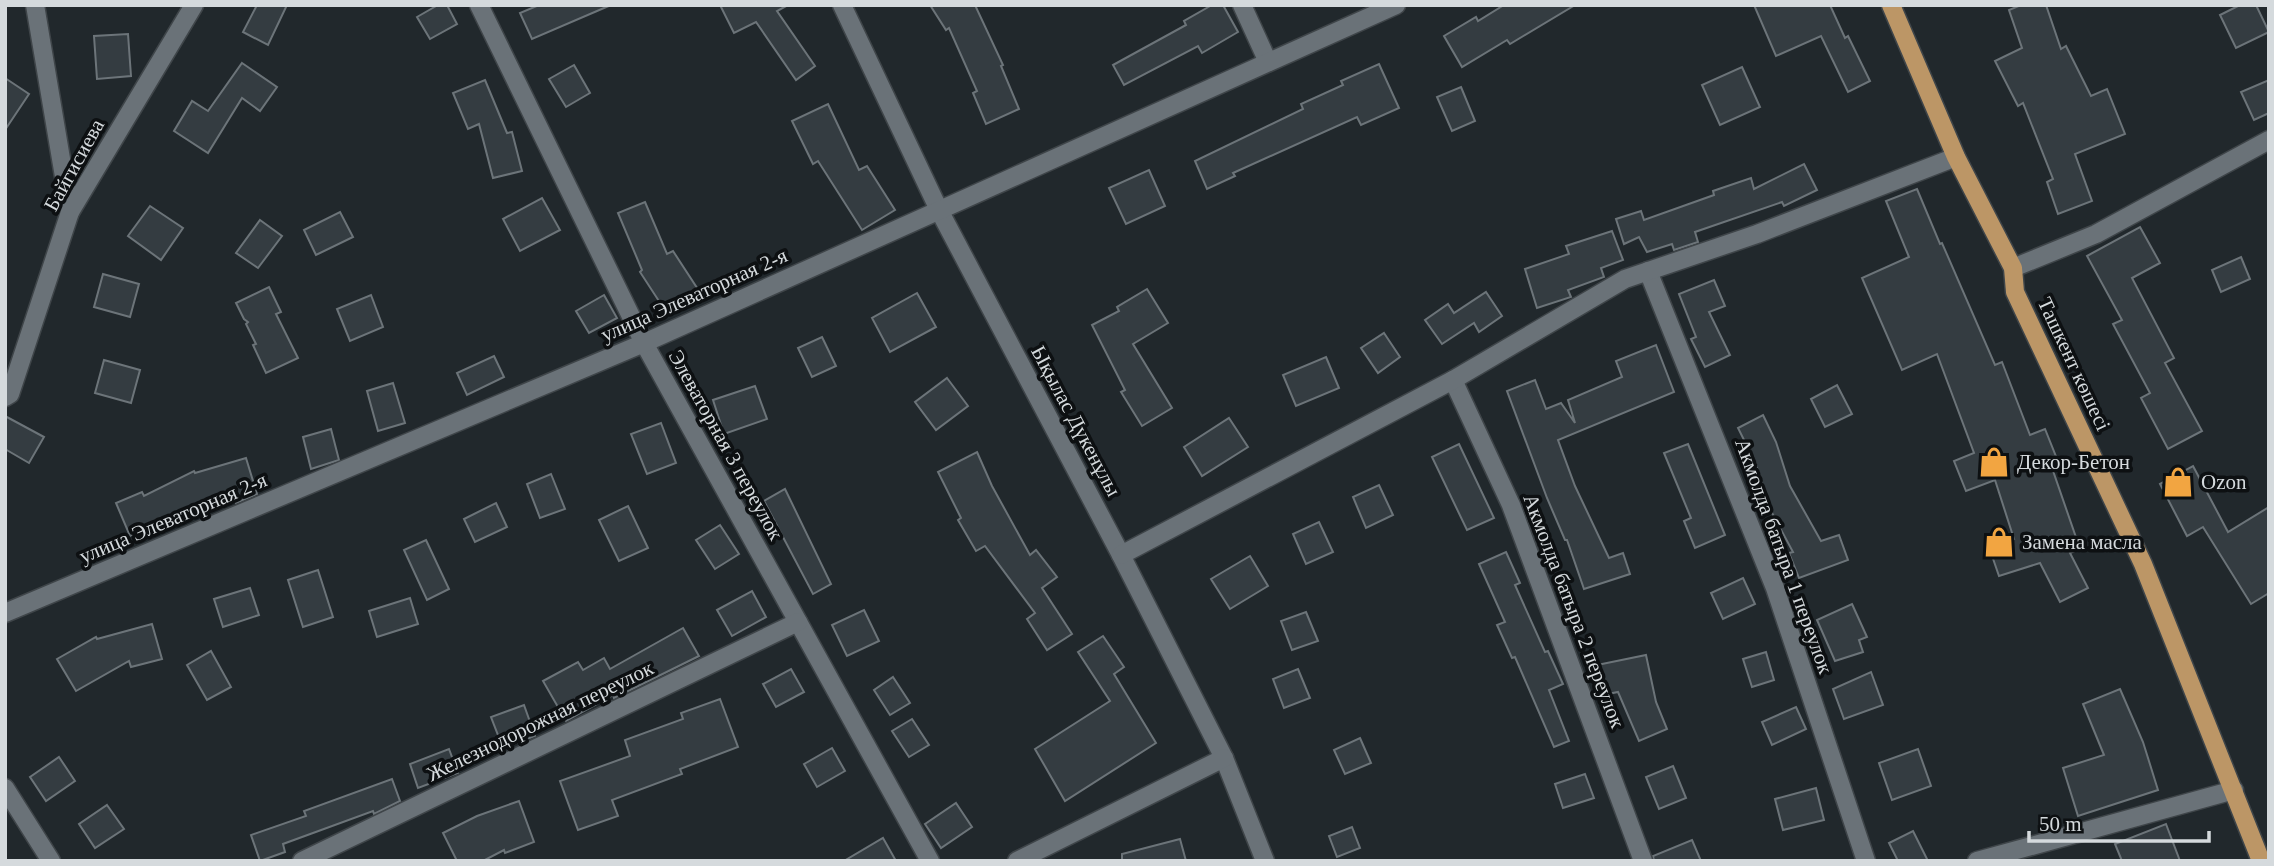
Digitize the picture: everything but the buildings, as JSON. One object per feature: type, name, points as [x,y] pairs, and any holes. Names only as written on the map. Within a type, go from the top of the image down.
[{"type":"main road","name":"Ташкент көшесі","points":[[1891,5],[1956,157],[2013,268],[2015,292],[2143,565],[2260,861]]},
{"type":"street","points":[[35,5],[70,212]]},
{"type":"street","name":"Байгисиева","points":[[5,397],[10,394],[70,212],[194,5]]},
{"type":"street","name":"Элеваторная 3 переулок","points":[[479,5],[644,343],[930,861]]},
{"type":"street","name":"Ықылас Дүкенұлы","points":[[842,5],[939,210],[1121,555],[1224,758],[1265,861]]},
{"type":"street","points":[[1242,5],[1268,62]]},
{"type":"street","name":"улица Элеваторная 2-я","points":[[5,613],[644,343],[1396,5]]},
{"type":"street","points":[[2013,268],[2096,234],[2269,140]]},
{"type":"street","points":[[1121,555],[1453,380],[1625,279],[1757,234],[1956,157]]},
{"type":"street","name":"Акмолда батыра 1 переулок","points":[[1648,271],[1775,588],[1866,861]]},
{"type":"street","name":"Акмолда батыра 2 переулок","points":[[1453,380],[1511,505],[1643,861]]},
{"type":"street","name":"Железнодорожная переулок","points":[[302,861],[799,622]]},
{"type":"street","points":[[1017,861],[1224,758]]},
{"type":"street","points":[[5,789],[51,861]]},
{"type":"street","points":[[1977,861],[2234,790]]},
{"type":"place","name":"Декор-Бетон","points":[[1994,462]]},
{"type":"place","name":"Ozon","points":[[2178,482]]},
{"type":"place","name":"Замена масла","points":[[1999,542]]}]
